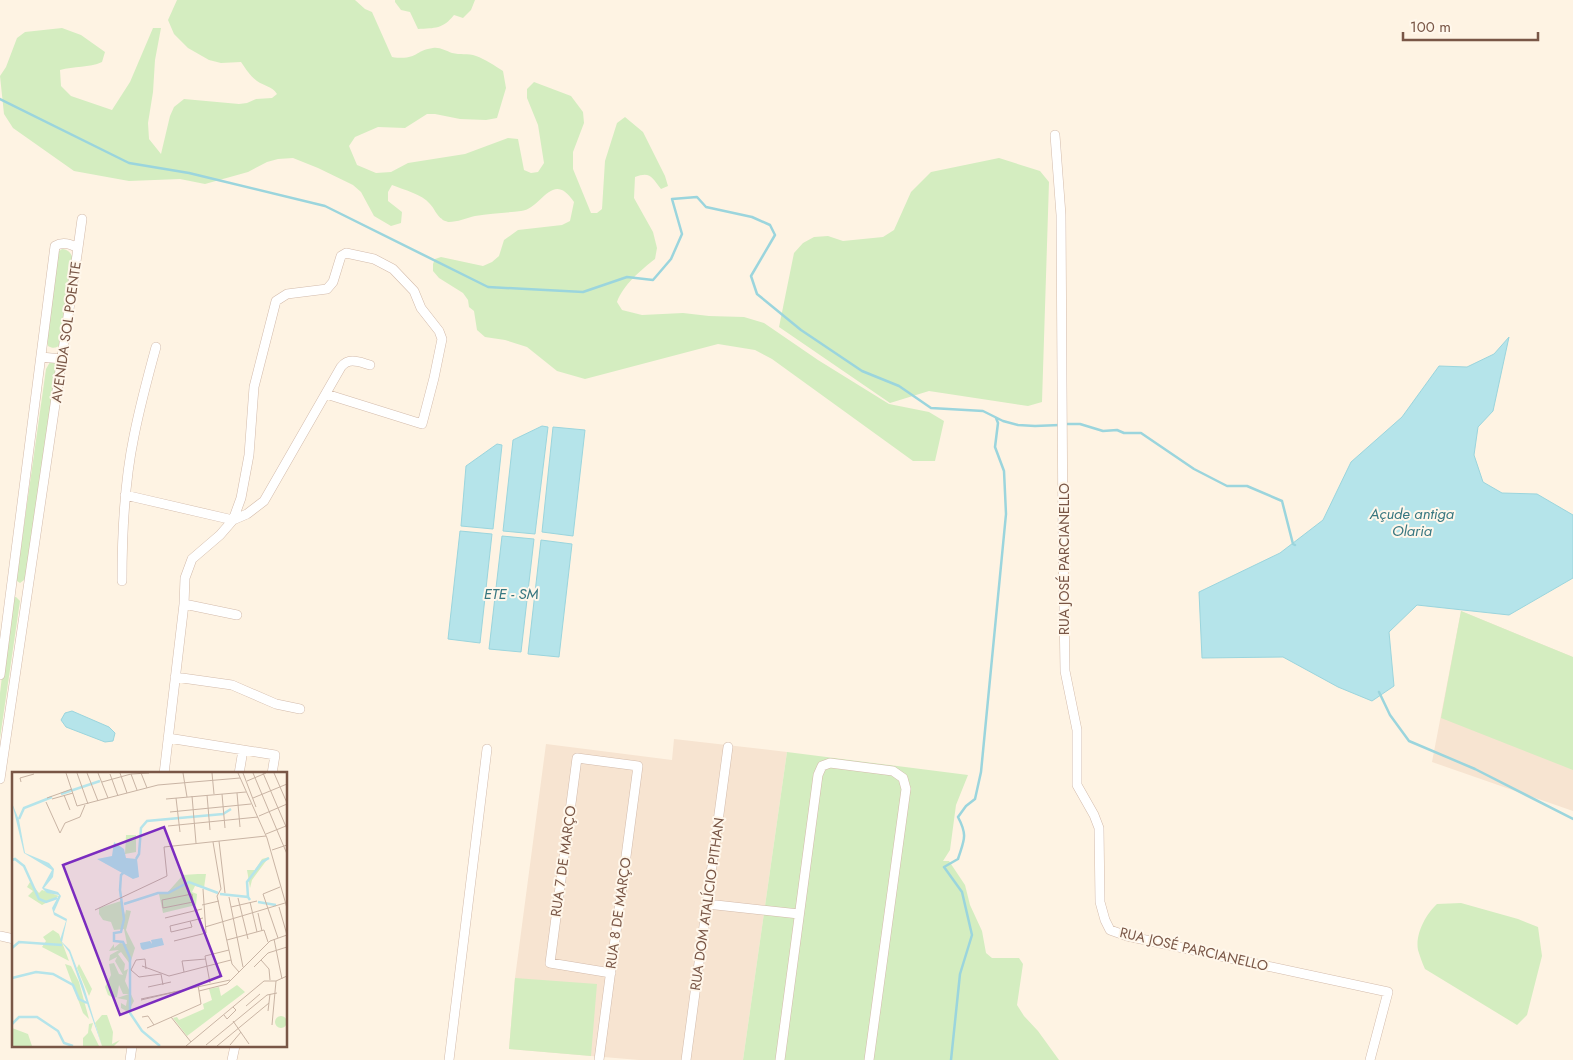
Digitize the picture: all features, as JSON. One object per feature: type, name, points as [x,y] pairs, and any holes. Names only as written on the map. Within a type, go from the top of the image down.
[{"type":"street","name":"RUA JOSÉ PARCIANELLO","points":[[1055,136],[1061,215],[1065,671],[1077,730],[1077,785],[1099,828],[1100,902],[1105,920],[1110,930],[1127,936],[1388,992],[1370,1060]]},
{"type":"street","points":[[78,248],[82,219]]},
{"type":"street","name":"AVENIDA SOL POENTE","points":[[0,675],[56,246],[60,243],[69,244],[78,248],[0,780]]},
{"type":"street","points":[[164,772],[184,604],[185,578],[192,559],[220,535],[233,520],[241,498],[249,455],[254,387],[276,301],[287,294],[327,289],[333,282],[341,256],[346,253],[374,259],[393,269],[414,291],[421,308],[442,340],[422,424],[326,394]]},
{"type":"street","points":[[122,581],[122,532],[133,437],[156,347]]},
{"type":"street","points":[[41,357],[62,359]]},
{"type":"street","points":[[125,495],[233,520],[247,514],[264,500],[340,367],[350,360],[370,365]]},
{"type":"street","points":[[11,590],[27,593]]},
{"type":"street","points":[[184,604],[237,614]]},
{"type":"street","points":[[175,677],[232,685],[276,704],[300,709]]},
{"type":"street","points":[[168,738],[275,755],[272,772]]},
{"type":"street","name":"RUA DOM ATALÍCIO PITHAN","points":[[686,1060],[728,747]]},
{"type":"street","points":[[449,1060],[487,748]]},
{"type":"street","points":[[239,772],[243,750]]},
{"type":"street","name":"RUA 7 DE MARÇO","points":[[611,973],[550,963],[577,758],[638,766]]},
{"type":"street","points":[[780,1060],[818,775],[822,766],[830,763],[893,771],[903,778],[906,789],[869,1060]]},
{"type":"street","name":"RUA 8 DE MARÇO","points":[[599,1060],[638,766]]},
{"type":"street","points":[[707,904],[799,914]]},
{"type":"shaded area","points":[[1461,611],[1573,657],[1573,811],[1432,762]]},
{"type":"shaded area","points":[[674,739],[787,752],[743,1060],[639,1060],[509,1049],[515,978],[546,744],[672,760]]},
{"type":"green space","points":[[177,0],[355,0],[365,9],[372,12],[392,57],[406,58],[427,49],[438,48],[452,53],[476,56],[503,71],[506,88],[497,118],[486,120],[460,119],[427,114],[405,128],[378,127],[355,137],[349,146],[357,165],[376,173],[391,172],[408,163],[465,154],[508,138],[518,139],[524,170],[531,173],[538,172],[544,163],[538,125],[527,98],[527,89],[534,82],[571,96],[583,112],[584,123],[573,152],[573,169],[591,213],[597,213],[602,209],[605,161],[617,123],[625,117],[643,132],[668,186],[661,189],[653,178],[647,175],[635,177],[634,198],[653,232],[657,248],[655,259],[633,278],[620,296],[617,302],[622,310],[642,315],[683,313],[744,317],[764,323],[818,360],[889,404],[929,412],[944,421],[935,461],[913,461],[772,359],[755,350],[718,344],[585,379],[557,371],[527,347],[505,340],[485,337],[477,330],[474,311],[469,307],[468,300],[463,293],[439,278],[433,271],[435,259],[441,257],[483,266],[499,256],[504,240],[518,230],[562,225],[570,221],[574,202],[566,193],[559,189],[547,193],[528,209],[481,215],[449,222],[440,218],[427,201],[392,185],[388,192],[388,201],[402,212],[401,223],[391,226],[374,216],[361,192],[353,185],[293,158],[267,162],[248,172],[205,184],[180,179],[129,181],[74,171],[13,128],[4,114],[0,76],[6,67],[17,38],[25,32],[62,28],[81,35],[105,52],[102,62],[60,70],[61,86],[71,96],[112,110],[130,82],[153,28],[161,28],[155,60],[153,92],[148,123],[149,139],[161,154],[170,116],[174,107],[184,99],[239,104],[256,99],[272,98],[277,94],[273,89],[255,79],[241,62],[221,63],[209,60],[188,48],[174,34],[168,20]]},
{"type":"green space","points":[[395,0],[475,0],[471,10],[463,18],[454,15],[442,25],[434,28],[418,29],[410,12],[401,10]]},
{"type":"green space","points":[[999,158],[1040,171],[1049,182],[1042,402],[1028,406],[929,391],[890,403],[779,327],[794,253],[803,243],[814,237],[828,236],[843,241],[883,237],[894,230],[911,192],[931,172]]},
{"type":"green space","points":[[62,249],[69,252],[73,259],[61,344],[53,348],[48,346],[47,341],[58,252]]},
{"type":"green space","points":[[54,361],[58,364],[27,575],[20,583],[17,581],[17,575],[46,369],[50,362]]},
{"type":"green space","points":[[13,597],[20,601],[0,738],[0,693]]},
{"type":"green space","points":[[1461,611],[1573,657],[1573,770],[1441,718]]},
{"type":"green space","points":[[787,752],[968,775],[956,805],[950,850],[943,861],[949,861],[965,885],[970,905],[982,931],[986,953],[992,958],[1019,958],[1023,964],[1017,1005],[1059,1060],[743,1060]]},
{"type":"green space","points":[[1461,903],[1518,919],[1538,927],[1542,956],[1527,1015],[1517,1025],[1424,967],[1418,950],[1418,937],[1425,919],[1437,904]]},
{"type":"green space","points":[[515,978],[597,984],[591,1056],[509,1049]]},
{"type":"water","name":"Açude antiga Olaria","points":[[1509,337],[1493,411],[1478,427],[1474,455],[1483,482],[1502,493],[1537,494],[1573,515],[1573,578],[1509,615],[1417,605],[1389,632],[1394,686],[1372,701],[1338,687],[1283,657],[1202,658],[1199,592],[1280,553],[1323,520],[1351,462],[1402,417],[1439,366],[1467,367],[1494,354]]},
{"type":"water","points":[[542,426],[548,427],[535,534],[503,531],[513,440]]},
{"type":"water","points":[[553,427],[585,430],[573,536],[542,532]]},
{"type":"water","points":[[497,444],[502,445],[493,529],[461,526],[466,466]]},
{"type":"water","name":"ETE - SM","points":[[460,531],[492,534],[480,643],[448,639]]},
{"type":"water","name":"ETE - SM","points":[[502,536],[534,539],[521,652],[489,649]]},
{"type":"water","name":"ETE - SM","points":[[541,540],[572,544],[559,657],[528,654]]},
{"type":"water","points":[[72,711],[109,727],[115,733],[113,741],[105,742],[66,727],[61,720],[65,713]]},
{"type":"waterway","points":[[0,99],[129,163],[189,173],[325,206],[488,287],[583,292],[627,277],[653,280],[671,259],[682,234],[672,199],[697,197],[706,207],[752,217],[770,225],[775,235],[751,276],[757,294],[801,330],[862,371],[899,386],[931,408],[983,411],[1003,421],[1018,425],[1060,425]]},
{"type":"waterway","points":[[951,1060],[960,974],[972,935],[962,892],[944,867],[958,859],[964,838],[963,829],[958,817],[966,806],[975,799],[981,772],[1006,514],[1004,471],[995,447],[998,423],[996,418]]},
{"type":"waterway","points":[[1065,424],[1080,424],[1103,431],[1117,430],[1124,433],[1141,433],[1194,469],[1227,486],[1247,486],[1282,501],[1293,544],[1295,545]]},
{"type":"waterway","points":[[1379,692],[1390,715],[1409,741],[1475,769],[1573,819]]}]
